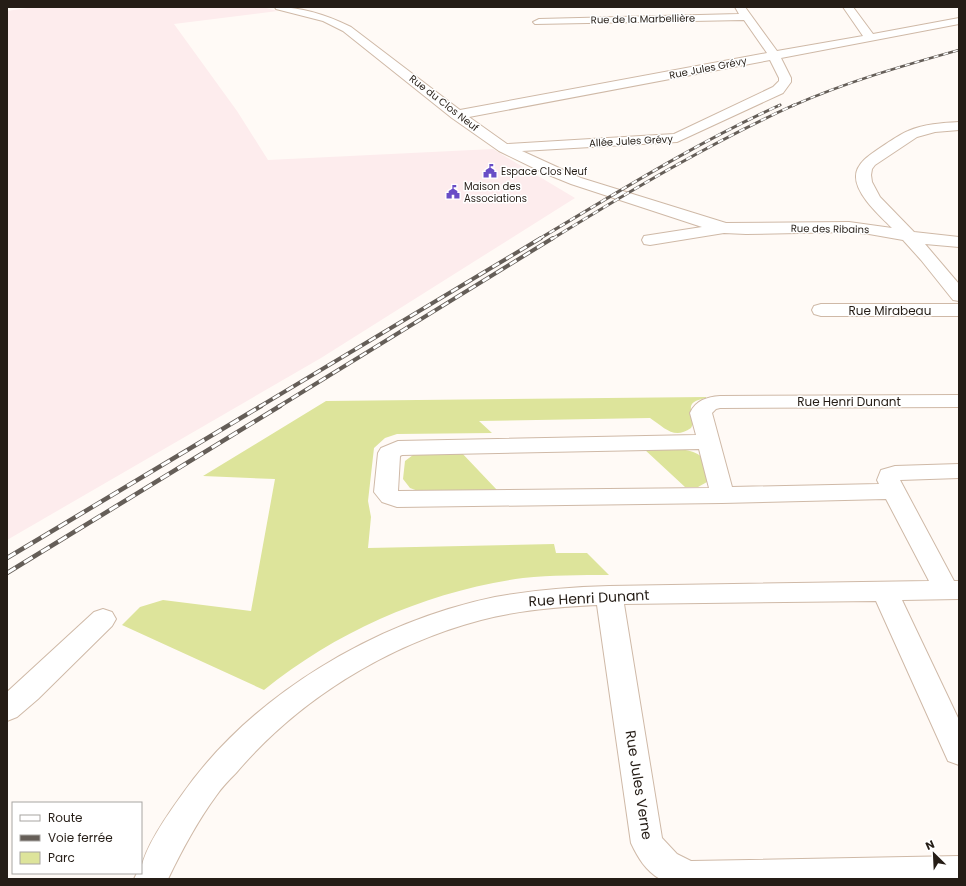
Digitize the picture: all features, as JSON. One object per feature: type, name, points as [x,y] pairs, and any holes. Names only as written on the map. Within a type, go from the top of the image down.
[{"type":"street","name":"Rue du Clos Neuf","points":[[280,7],[327,19],[347,29],[457,116],[504,148],[549,170],[613,194]]},
{"type":"street","points":[[740,7],[774,55]]},
{"type":"street","points":[[848,7],[870,38]]},
{"type":"street","name":"Rue de la Marbellière","points":[[539,22],[747,17]]},
{"type":"street","name":"Rue Jules Grévy","points":[[457,116],[959,21]]},
{"type":"street","name":"Allée Jules Grévy","points":[[504,148],[677,138],[778,90],[783,86],[785,78],[774,55]]},
{"type":"street","points":[[959,126],[935,128],[912,134],[870,162],[863,175],[864,182],[873,199],[906,236],[927,256],[959,296]]},
{"type":"street","name":"Rue des Ribains","points":[[613,194],[725,228]]},
{"type":"street","name":"Rue des Ribains","points":[[650,240],[725,228],[849,228],[869,229],[929,240],[959,242]]},
{"type":"street","name":"Rue Mirabeau","points":[[821,310],[959,310]]},
{"type":"street","name":"Rue Henri Dunant","points":[[722,495],[701,413],[702,408],[706,405],[713,403],[959,401]]},
{"type":"street","points":[[708,442],[398,448],[389,453],[386,492],[390,497],[397,499],[722,495],[894,491]]},
{"type":"street","name":"Rue Henri Dunant","points":[[151,879],[180,820],[213,776],[250,735],[294,699],[334,672],[371,651],[445,621],[478,611],[526,602],[566,597],[609,595],[953,590],[888,480],[889,475],[895,473],[959,471]]},
{"type":"street","points":[[885,591],[959,752]]},
{"type":"street","name":"Rue Jules Verne","points":[[609,595],[647,843],[655,857],[671,869],[691,876],[959,871]]},
{"type":"street","points":[[7,709],[28,691],[103,619]]},
{"type":"shaded area","points":[[34,7],[262,7],[278,11],[174,24],[237,111],[268,160],[493,149],[575,198],[321,358],[7,540],[7,11]]},
{"type":"green space","points":[[706,397],[693,403],[691,406],[693,423],[691,428],[680,433],[675,433],[665,429],[650,418],[479,421],[492,433],[397,434],[385,438],[374,448],[368,501],[371,517],[368,548],[554,544],[556,553],[587,553],[609,575],[523,578],[488,584],[419,603],[386,616],[322,649],[293,668],[264,690],[122,625],[140,607],[163,600],[251,611],[275,479],[203,476],[326,401]]},
{"type":"green space","points":[[644,449],[676,449],[693,452],[699,455],[704,460],[706,465],[707,482],[698,487],[685,487]]},
{"type":"green space","points":[[460,451],[497,490],[418,491],[410,488],[403,479],[405,461],[413,455]]},
{"type":"railway","points":[[792,106],[812,97],[895,68],[959,50]]},
{"type":"railway","points":[[539,239],[718,135],[780,105],[778,106]]},
{"type":"railway","points":[[552,239],[701,151],[794,105]]},
{"type":"railway","points":[[259,407],[541,238]]},
{"type":"railway","points":[[278,407],[553,238]]},
{"type":"railway","points":[[7,558],[261,406]]},
{"type":"railway","points":[[7,573],[280,406]]},
{"type":"place","name":"Espace Clos Neuf","points":[[490,171]]},
{"type":"place","name":"Maison des Associations","points":[[453,192]]}]
